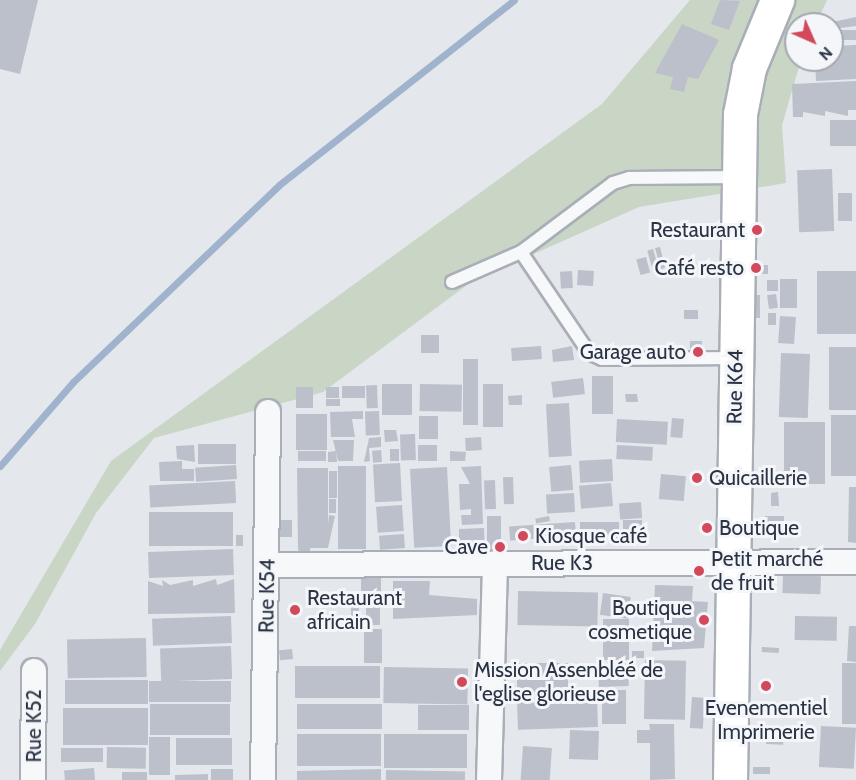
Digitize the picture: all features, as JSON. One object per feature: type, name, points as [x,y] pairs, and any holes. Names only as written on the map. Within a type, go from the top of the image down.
[{"type":"street","name":"Rue K64","points":[[730,780],[740,114],[749,68],[777,0]]},
{"type":"street","name":"Rue K54","points":[[263,780],[268,565],[268,412]]},
{"type":"street","name":"Rue K3","points":[[268,565],[856,562]]},
{"type":"street","points":[[489,780],[495,563]]},
{"type":"street","name":"Rue K52","points":[[33,780],[34,671]]},
{"type":"lane","points":[[452,282],[521,252],[613,183],[629,178],[738,177]]},
{"type":"lane","points":[[521,252],[590,354],[602,360],[735,358]]},
{"type":"green space","points":[[690,0],[827,0],[822,12],[784,12],[784,72],[797,72],[782,125],[786,183],[639,207],[471,282],[323,392],[154,438],[96,513],[35,624],[0,671],[0,650],[111,461],[602,104]]},
{"type":"building","points":[[0,0],[38,0],[20,74],[0,69]]},
{"type":"building","points":[[720,0],[740,1],[729,30],[711,24]]},
{"type":"building","points":[[856,17],[856,26],[844,28],[844,20]]},
{"type":"building","points":[[682,24],[719,40],[698,79],[688,77],[684,92],[670,89],[673,77],[655,73]]},
{"type":"building","points":[[844,30],[856,30],[856,40],[844,40]]},
{"type":"building","points":[[856,45],[856,79],[816,81],[816,72],[844,72],[844,46]]},
{"type":"building","points":[[856,81],[856,110],[848,110],[848,116],[825,111],[825,116],[803,112],[803,117],[793,117],[792,84]]},
{"type":"building","points":[[830,120],[856,120],[856,146],[830,146]]},
{"type":"building","points":[[832,169],[834,231],[799,232],[797,170]]},
{"type":"building","points":[[838,193],[852,193],[852,221],[838,221]]},
{"type":"building","points":[[660,247],[665,268],[661,269],[655,248]]},
{"type":"building","points":[[653,249],[659,270],[653,272],[647,251]]},
{"type":"building","points":[[646,257],[650,272],[640,275],[636,260]]},
{"type":"building","points":[[754,265],[768,265],[768,274],[754,274]]},
{"type":"building","points":[[578,270],[594,271],[593,286],[577,285]]},
{"type":"building","points":[[572,271],[573,288],[561,289],[560,272]]},
{"type":"building","points":[[817,271],[856,271],[856,334],[817,334]]},
{"type":"building","points":[[780,279],[797,279],[797,308],[780,308]]},
{"type":"building","points":[[767,280],[778,280],[778,291],[767,291]]},
{"type":"building","points":[[776,294],[778,308],[769,309],[767,295]]},
{"type":"building","points":[[750,295],[760,295],[760,318],[750,318]]},
{"type":"building","points":[[684,310],[698,310],[698,319],[684,319]]},
{"type":"building","points":[[768,313],[776,313],[776,325],[768,325]]},
{"type":"building","points":[[780,316],[796,317],[794,344],[778,343]]},
{"type":"building","points":[[421,335],[439,335],[439,353],[421,353]]},
{"type":"building","points":[[690,341],[702,341],[702,357],[690,357]]},
{"type":"building","points":[[541,346],[542,359],[512,361],[511,348]]},
{"type":"building","points":[[572,346],[574,360],[553,362],[552,350]]},
{"type":"building","points":[[829,347],[856,347],[856,410],[829,410]]},
{"type":"building","points":[[781,353],[810,354],[808,418],[779,417]]},
{"type":"building","points":[[463,359],[478,359],[478,425],[463,425]]},
{"type":"building","points":[[592,376],[613,376],[613,414],[592,414]]},
{"type":"building","points":[[583,378],[585,394],[553,398],[551,382]]},
{"type":"building","points":[[382,384],[412,384],[412,415],[382,415]]},
{"type":"building","points":[[420,384],[462,385],[462,412],[420,411]]},
{"type":"building","points":[[483,384],[503,384],[503,427],[483,427]]},
{"type":"building","points":[[366,385],[377,385],[378,408],[367,408]]},
{"type":"building","points":[[342,386],[365,386],[365,398],[342,398]]},
{"type":"building","points":[[296,387],[313,387],[313,408],[296,408]]},
{"type":"building","points":[[326,387],[339,387],[339,398],[326,398]]},
{"type":"building","points":[[625,394],[637,394],[638,402],[626,402]]},
{"type":"building","points":[[522,395],[522,405],[509,405],[508,396]]},
{"type":"building","points":[[326,399],[340,399],[340,406],[326,406]]},
{"type":"building","points":[[569,403],[572,456],[549,457],[546,404]]},
{"type":"building","points":[[363,411],[363,419],[352,419],[355,437],[331,437],[330,412]]},
{"type":"building","points":[[365,411],[379,411],[380,435],[366,435]]},
{"type":"building","points":[[296,414],[327,414],[327,450],[296,450]]},
{"type":"building","points":[[831,415],[856,415],[856,476],[831,476]]},
{"type":"building","points":[[419,416],[438,416],[438,439],[419,439]]},
{"type":"building","points":[[672,418],[684,419],[682,438],[670,437]]},
{"type":"building","points":[[617,419],[668,422],[667,445],[616,442]]},
{"type":"building","points":[[784,422],[825,422],[825,484],[784,484]]},
{"type":"building","points":[[384,430],[396,430],[398,441],[385,442]]},
{"type":"building","points":[[415,434],[416,460],[401,461],[400,435]]},
{"type":"building","points":[[381,437],[381,447],[369,448],[370,461],[364,462],[369,438]]},
{"type":"building","points":[[481,437],[482,450],[466,451],[465,438]]},
{"type":"building","points":[[333,440],[354,440],[353,461],[338,461]]},
{"type":"building","points":[[198,444],[236,444],[236,464],[198,464]]},
{"type":"building","points":[[194,445],[195,462],[177,459],[176,446]]},
{"type":"building","points":[[418,445],[437,445],[437,461],[418,461]]},
{"type":"building","points":[[617,445],[653,447],[652,461],[616,459]]},
{"type":"building","points":[[390,449],[399,449],[399,461],[390,461]]},
{"type":"building","points":[[381,450],[382,462],[373,463],[372,451]]},
{"type":"building","points":[[298,451],[326,451],[326,461],[298,461]]},
{"type":"building","points":[[336,451],[337,462],[328,462],[328,452]]},
{"type":"building","points":[[450,451],[466,452],[465,461],[450,461]]},
{"type":"building","points":[[612,459],[613,481],[580,483],[579,461]]},
{"type":"building","points":[[182,461],[182,469],[194,469],[194,481],[160,481],[159,462]]},
{"type":"building","points":[[400,463],[402,501],[375,502],[373,464]]},
{"type":"building","points":[[236,465],[237,479],[196,482],[195,468]]},
{"type":"building","points":[[571,465],[573,490],[551,492],[549,467]]},
{"type":"building","points":[[338,466],[366,466],[366,549],[338,549]]},
{"type":"building","points":[[481,466],[483,524],[462,525],[461,515],[471,515],[471,509],[460,510],[459,484],[470,484],[461,467]]},
{"type":"building","points":[[447,467],[451,546],[414,548],[410,469]]},
{"type":"building","points":[[297,468],[328,468],[328,524],[329,515],[335,516],[328,548],[310,548],[310,555],[299,556],[298,548]]},
{"type":"building","points":[[329,471],[337,471],[337,498],[329,498]]},
{"type":"building","points":[[661,474],[686,476],[684,501],[659,499]]},
{"type":"building","points":[[503,477],[513,477],[514,504],[504,504]]},
{"type":"building","points":[[484,480],[495,480],[496,509],[485,509]]},
{"type":"building","points":[[235,481],[236,503],[150,507],[149,486]]},
{"type":"building","points":[[611,483],[613,506],[581,509],[579,486]]},
{"type":"building","points":[[849,487],[856,487],[856,543],[848,542]]},
{"type":"building","points":[[778,492],[779,506],[771,506],[771,493]]},
{"type":"building","points":[[574,493],[575,512],[547,513],[546,494]]},
{"type":"building","points":[[329,499],[336,499],[336,513],[329,513]]},
{"type":"building","points":[[641,502],[642,518],[620,519],[619,504]]},
{"type":"building","points":[[402,505],[404,531],[378,533],[376,507]]},
{"type":"building","points":[[149,512],[233,512],[233,546],[149,546]]},
{"type":"building","points":[[487,516],[501,516],[501,556],[487,556]]},
{"type":"building","points":[[549,516],[550,521],[536,524],[535,519]]},
{"type":"building","points":[[765,516],[784,516],[784,522],[765,522]]},
{"type":"building","points":[[278,520],[292,520],[292,537],[278,537]]},
{"type":"building","points":[[623,520],[642,520],[642,539],[623,539]]},
{"type":"building","points":[[575,522],[576,536],[510,541],[509,527]]},
{"type":"building","points":[[580,522],[619,522],[619,539],[580,539]]},
{"type":"building","points":[[484,528],[485,556],[471,557],[470,544],[459,544],[459,529]]},
{"type":"building","points":[[404,534],[405,548],[380,550],[379,536]]},
{"type":"building","points":[[236,535],[243,535],[243,546],[236,546]]},
{"type":"building","points":[[233,549],[234,575],[149,578],[148,552]]},
{"type":"building","points":[[783,575],[821,576],[820,594],[782,593]]},
{"type":"building","points":[[361,577],[381,577],[381,592],[361,592]]},
{"type":"building","points":[[216,579],[217,585],[234,579],[235,613],[148,614],[148,581],[163,586],[162,580],[170,585],[193,580],[193,586]]},
{"type":"building","points":[[393,581],[430,581],[429,595],[477,599],[477,615],[393,619]]},
{"type":"building","points":[[655,585],[693,586],[692,601],[708,602],[704,648],[652,651]]},
{"type":"building","points":[[518,591],[598,592],[597,626],[517,625]]},
{"type":"building","points":[[603,593],[631,597],[628,619],[600,615]]},
{"type":"building","points":[[351,595],[359,595],[359,616],[351,616]]},
{"type":"building","points":[[366,597],[380,597],[380,625],[366,625]]},
{"type":"building","points":[[231,616],[232,643],[153,646],[152,619]]},
{"type":"building","points":[[795,616],[837,617],[837,641],[795,640]]},
{"type":"building","points":[[603,619],[629,619],[629,660],[603,660]]},
{"type":"building","points":[[849,626],[856,626],[856,662],[847,661]]},
{"type":"building","points":[[364,629],[382,629],[382,663],[364,663]]},
{"type":"building","points":[[146,638],[147,677],[68,678],[67,639]]},
{"type":"building","points":[[231,646],[232,679],[161,681],[160,648]]},
{"type":"building","points":[[762,647],[779,648],[779,653],[762,652]]},
{"type":"building","points":[[292,649],[293,659],[280,660],[279,650]]},
{"type":"building","points":[[632,651],[644,651],[644,658],[632,658]]},
{"type":"building","points":[[645,660],[686,661],[685,720],[644,719]]},
{"type":"building","points":[[517,663],[568,663],[568,695],[517,695]]},
{"type":"building","points":[[628,663],[629,686],[599,687],[598,664]]},
{"type":"building","points":[[842,663],[856,663],[856,724],[842,724]]},
{"type":"building","points":[[295,666],[380,666],[380,698],[295,698]]},
{"type":"building","points":[[384,667],[468,668],[467,704],[383,703]]},
{"type":"building","points":[[65,680],[148,680],[148,704],[65,704]]},
{"type":"building","points":[[149,681],[231,681],[231,702],[149,702]]},
{"type":"building","points":[[602,690],[626,690],[626,724],[602,724]]},
{"type":"building","points":[[692,697],[705,698],[703,729],[690,728]]},
{"type":"building","points":[[597,699],[598,727],[518,730],[517,702]]},
{"type":"building","points":[[150,704],[230,704],[230,735],[150,735]]},
{"type":"building","points":[[297,704],[382,704],[382,729],[297,729]]},
{"type":"building","points":[[418,705],[469,705],[469,730],[418,730]]},
{"type":"building","points":[[63,708],[148,708],[148,745],[63,745]]},
{"type":"building","points":[[649,724],[674,724],[675,779],[650,780],[650,743],[637,743],[637,730],[650,730]]},
{"type":"building","points":[[821,726],[856,728],[854,769],[819,767]]},
{"type":"building","points":[[767,727],[784,728],[783,745],[766,744]]},
{"type":"building","points":[[570,730],[599,731],[598,760],[569,759]]},
{"type":"building","points":[[297,734],[381,734],[381,766],[297,766]]},
{"type":"building","points":[[384,734],[467,734],[467,768],[384,768]]},
{"type":"building","points":[[149,737],[170,737],[170,775],[149,775]]},
{"type":"building","points":[[176,738],[232,738],[232,765],[176,765]]},
{"type":"building","points":[[523,746],[552,748],[550,780],[521,780]]},
{"type":"building","points":[[107,747],[146,748],[146,769],[107,768]]},
{"type":"building","points":[[61,748],[103,748],[103,762],[61,762]]},
{"type":"building","points":[[753,767],[770,767],[770,774],[753,774]]},
{"type":"building","points":[[94,768],[95,780],[65,780],[64,771]]},
{"type":"building","points":[[211,769],[233,769],[233,780],[211,780]]},
{"type":"building","points":[[381,769],[381,780],[297,780],[297,771]]},
{"type":"building","points":[[386,770],[465,771],[465,780],[386,780]]},
{"type":"building","points":[[122,772],[147,772],[147,780],[122,780]]},
{"type":"building","points":[[208,774],[208,780],[175,780],[175,775]]},
{"type":"waterway","points":[[0,466],[73,382],[279,185],[514,0]]},
{"type":"place","name":"Restaurant","points":[[757,230]]},
{"type":"place","name":"Café resto","points":[[756,268]]},
{"type":"place","name":"Garage auto","points":[[698,352]]},
{"type":"place","name":"Quicaillerie","points":[[697,478]]},
{"type":"place","name":"Boutique","points":[[707,528]]},
{"type":"place","name":"Kiosque café","points":[[523,536]]},
{"type":"place","name":"Cave","points":[[500,547]]},
{"type":"place","name":"Petit marché de fruit","points":[[699,571]]},
{"type":"place","name":"Restaurant africain","points":[[295,610]]},
{"type":"place","name":"Boutique cosmetique","points":[[704,620]]},
{"type":"place","name":"Mission Assenbléé de l'eglise glorieuse","points":[[462,682]]},
{"type":"place","name":"Evenementiel Imprimerie","points":[[766,686]]}]
